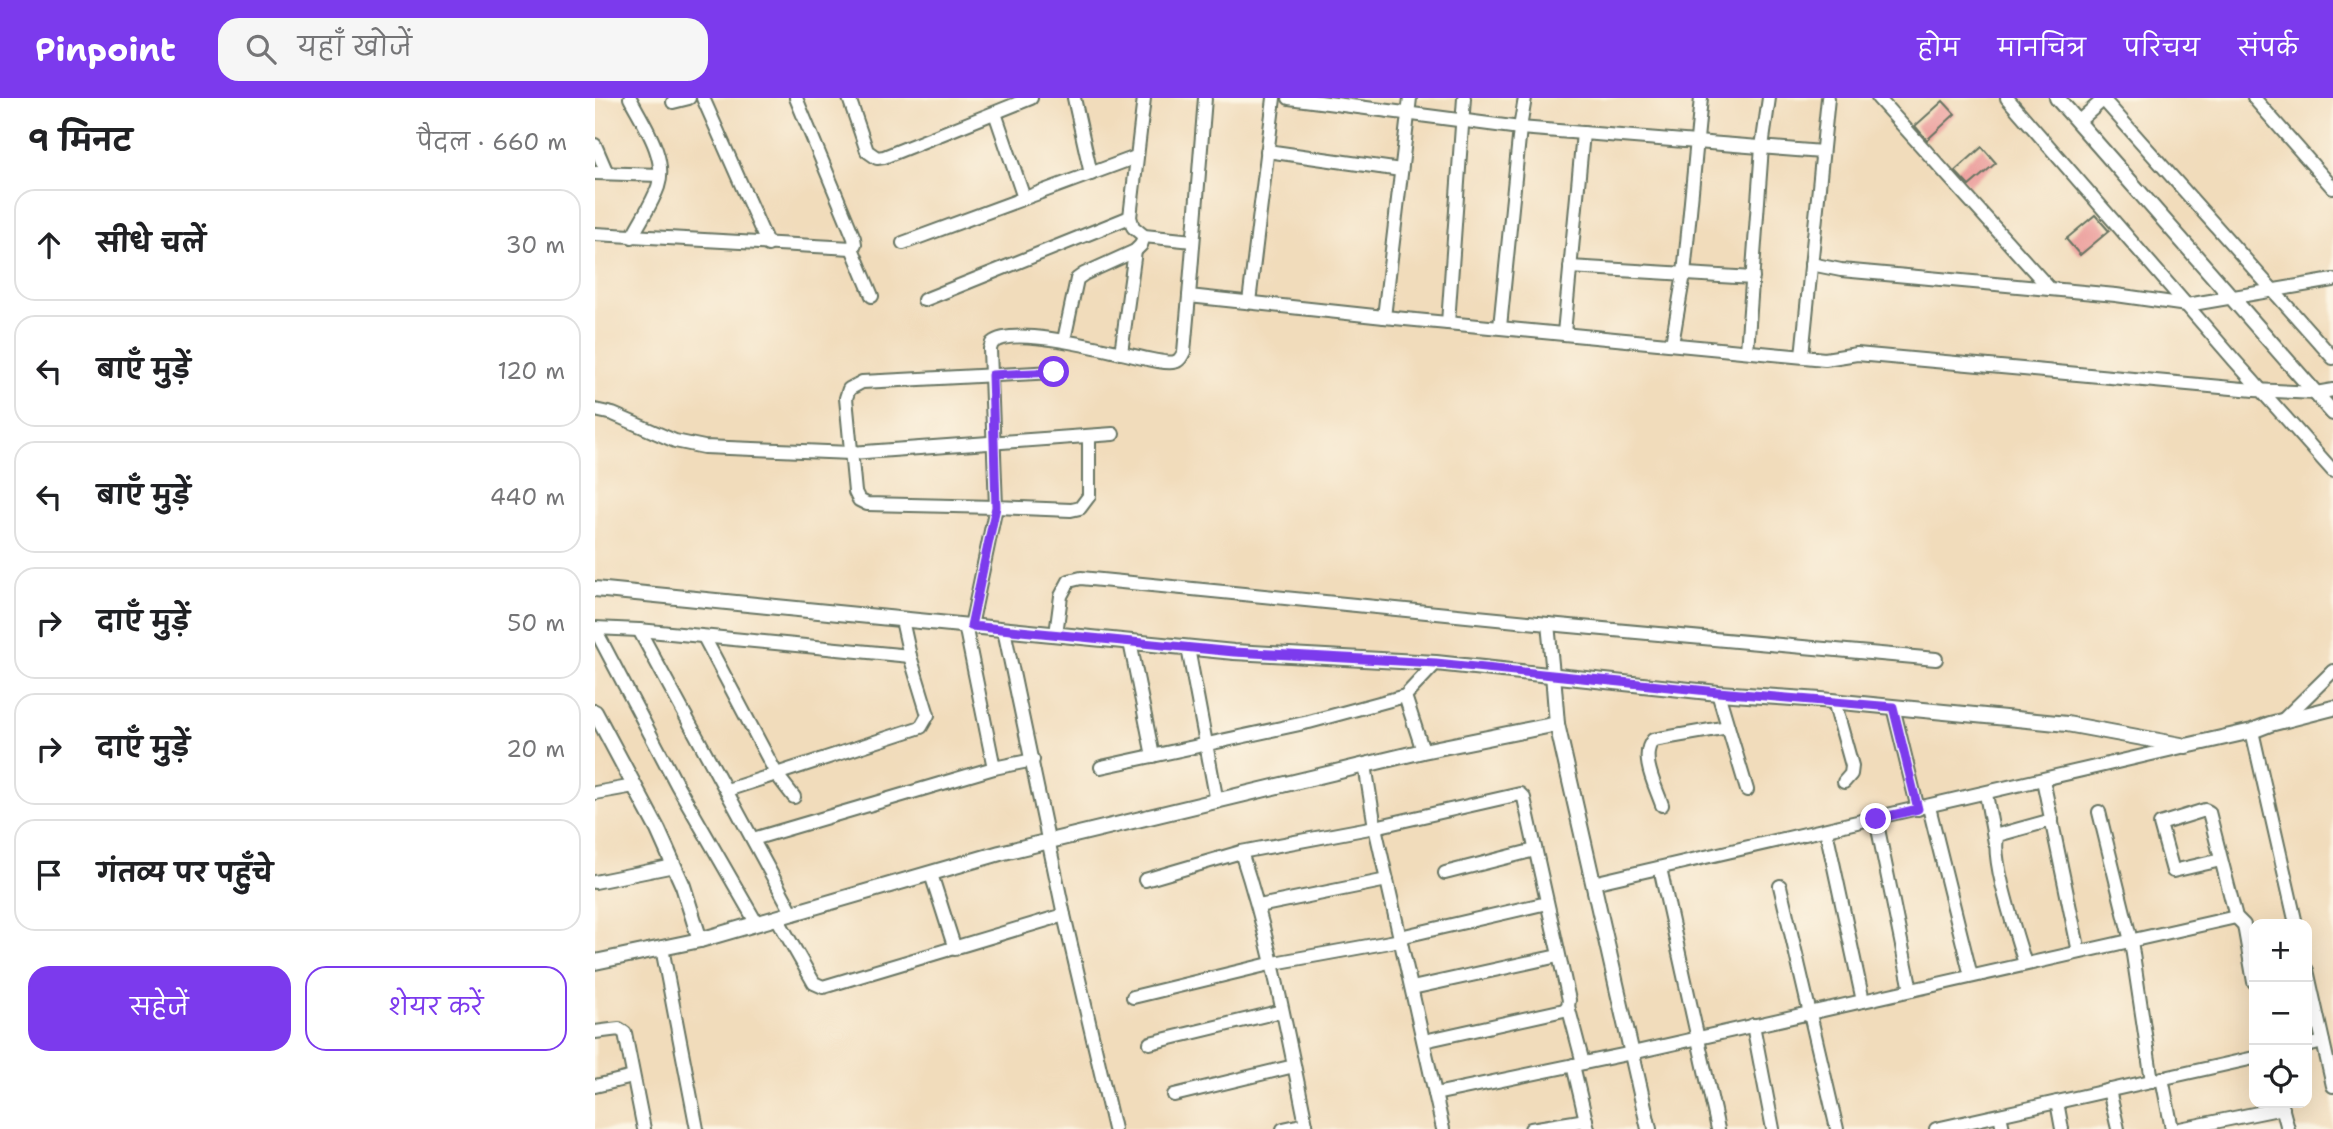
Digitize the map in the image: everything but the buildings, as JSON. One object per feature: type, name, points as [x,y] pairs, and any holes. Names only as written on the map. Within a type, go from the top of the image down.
[{"type":"street","points":[[630,98],[656,151],[660,175],[658,187],[632,237]]},
{"type":"street","points":[[673,102],[689,98]]},
{"type":"street","points":[[703,98],[768,245]]},
{"type":"street","points":[[796,98],[854,238],[855,244],[852,248]]},
{"type":"street","points":[[849,98],[867,151],[877,158],[1031,98]]},
{"type":"street","points":[[1074,98],[1091,174]]},
{"type":"street","points":[[1144,98],[1136,157],[1131,217],[1133,227],[1145,236],[1193,242]]},
{"type":"street","points":[[994,768],[968,626],[996,507],[990,349],[996,340],[1003,337],[1064,340],[1166,362],[1174,363],[1180,359],[1184,352],[1205,98]]},
{"type":"street","points":[[1249,302],[1273,98]]},
{"type":"street","points":[[1289,98],[1327,100],[1520,128],[1822,152]]},
{"type":"street","points":[[1384,317],[1410,98]]},
{"type":"street","points":[[1448,323],[1464,98]]},
{"type":"street","points":[[1500,327],[1525,98]]},
{"type":"street","points":[[1672,344],[1684,274],[1701,98]]},
{"type":"street","points":[[1748,351],[1762,147],[1769,98]]},
{"type":"street","points":[[1802,356],[1828,98]]},
{"type":"street","points":[[1878,98],[2050,289]]},
{"type":"street","points":[[2007,98],[2333,471]]},
{"type":"street","points":[[2057,98],[2333,413]]},
{"type":"street","points":[[2078,122],[2103,99],[2333,358]]},
{"type":"street","points":[[2257,99],[2331,182]]},
{"type":"street","points":[[995,113],[1024,198]]},
{"type":"street","points":[[1564,333],[1583,133]]},
{"type":"street","points":[[595,145],[601,173],[660,175]]},
{"type":"street","points":[[1267,151],[1402,170]]},
{"type":"street","points":[[903,243],[1136,157]]},
{"type":"street","points":[[924,300],[1131,217]]},
{"type":"street","points":[[595,234],[852,248]]},
{"type":"street","points":[[1064,340],[1077,279],[1135,251],[1145,236]]},
{"type":"street","points":[[852,248],[871,296]]},
{"type":"street","points":[[1121,353],[1135,251]]},
{"type":"street","points":[[1811,264],[1841,270],[2116,295],[2187,305],[2333,280]]},
{"type":"street","points":[[1570,267],[1753,278]]},
{"type":"street","points":[[1189,296],[1825,359],[1857,354],[2261,391],[2316,393],[2333,390]]},
{"type":"street","points":[[1054,372],[862,382],[853,385],[846,398],[855,492],[859,500],[867,504],[1071,510],[1080,508],[1089,496],[1089,436]]},
{"type":"street","points":[[595,410],[613,414],[675,441],[704,447],[852,453],[1113,434]]},
{"type":"street","points":[[1056,635],[1061,596],[1069,581],[1081,578],[1936,659]]},
{"type":"street","points":[[595,589],[1188,648],[1436,663],[1834,701],[2067,724],[2186,746]]},
{"type":"street","points":[[727,790],[921,727],[928,715],[902,620]]},
{"type":"street","points":[[1548,624],[1557,724],[1649,1129]]},
{"type":"street","points":[[757,924],[677,785],[595,629],[639,630],[910,656]]},
{"type":"street","points":[[639,630],[793,914]]},
{"type":"street","points":[[1005,630],[1064,915],[1114,1129]]},
{"type":"street","points":[[704,637],[777,775],[794,797]]},
{"type":"street","points":[[1130,642],[1153,756]]},
{"type":"street","points":[[1188,648],[1217,802]]},
{"type":"street","points":[[1101,767],[1309,722],[1405,696],[1436,663]]},
{"type":"street","points":[[2282,721],[2333,671]]},
{"type":"street","points":[[1718,692],[1747,790]]},
{"type":"street","points":[[1405,696],[1423,751]]},
{"type":"street","points":[[1834,701],[1852,766],[1851,774],[1844,782]]},
{"type":"street","points":[[1893,707],[1971,976]]},
{"type":"street","points":[[1593,883],[2252,732],[2333,708]]},
{"type":"street","points":[[595,712],[600,732],[634,786],[674,866],[700,940]]},
{"type":"street","points":[[595,962],[700,940],[1000,853],[1423,751],[1557,724]]},
{"type":"street","points":[[1662,805],[1647,758],[1648,746],[1653,740],[1728,727]]},
{"type":"street","points":[[2252,732],[2295,919]]},
{"type":"street","points":[[753,839],[994,768],[1033,760]]},
{"type":"street","points":[[1365,765],[1375,827],[1443,1129]]},
{"type":"street","points":[[2043,780],[2079,952]]},
{"type":"street","points":[[595,793],[634,786]]},
{"type":"street","points":[[1145,880],[1241,852],[1375,827],[1520,794],[1524,798],[1569,1000],[1587,1125],[1531,1129]]},
{"type":"street","points":[[1986,794],[1997,863],[2025,964]]},
{"type":"street","points":[[2221,860],[2173,871],[2160,824],[2207,810],[2221,860],[2236,917],[2243,925],[2249,956]]},
{"type":"street","points":[[2099,812],[2131,941],[2157,1080],[2172,1129]]},
{"type":"street","points":[[1876,819],[1911,990]]},
{"type":"street","points":[[1995,843],[1999,835],[2052,820]]},
{"type":"street","points":[[1826,830],[1863,1001]]},
{"type":"street","points":[[1445,873],[1535,850]]},
{"type":"street","points":[[1241,852],[1274,963],[1307,1126],[1283,1129]]},
{"type":"street","points":[[595,883],[674,866]]},
{"type":"street","points":[[1660,868],[1718,1129]]},
{"type":"street","points":[[931,874],[955,949]]},
{"type":"street","points":[[1259,906],[1387,880]]},
{"type":"street","points":[[1780,886],[1837,1129]]},
{"type":"street","points":[[1133,997],[1274,963],[1400,939],[1547,903]]},
{"type":"street","points":[[778,918],[814,983],[823,987],[1064,915]]},
{"type":"street","points":[[1435,1094],[1632,1053],[2236,917]]},
{"type":"street","points":[[662,948],[697,1129]]},
{"type":"street","points":[[1412,988],[1558,956]]},
{"type":"street","points":[[2310,982],[2333,1086]]},
{"type":"street","points":[[1424,1041],[1564,1010],[1568,1006]]},
{"type":"street","points":[[1150,1043],[1282,1011]]},
{"type":"street","points":[[1753,1026],[1773,1129]]},
{"type":"street","points":[[595,1032],[619,1029],[625,1033],[644,1129]]},
{"type":"street","points":[[2311,1045],[2323,1042]]},
{"type":"street","points":[[1944,1128],[2249,1059]]},
{"type":"street","points":[[1174,1096],[1294,1066]]},
{"type":"street","points":[[595,1086],[633,1077]]},
{"type":"street","points":[[2109,1090],[2118,1129]]},
{"type":"street","points":[[2057,1102],[2062,1129]]},
{"type":"street","points":[[2180,1129],[2269,1108]]},
{"type":"street","points":[[2283,1108],[2288,1129]]},
{"type":"street","points":[[2000,1115],[2003,1129]]},
{"type":"route","points":[[1054,372],[992,375],[996,507],[971,626],[1234,652],[1436,663],[1893,707],[1918,809],[1876,819]]}]
